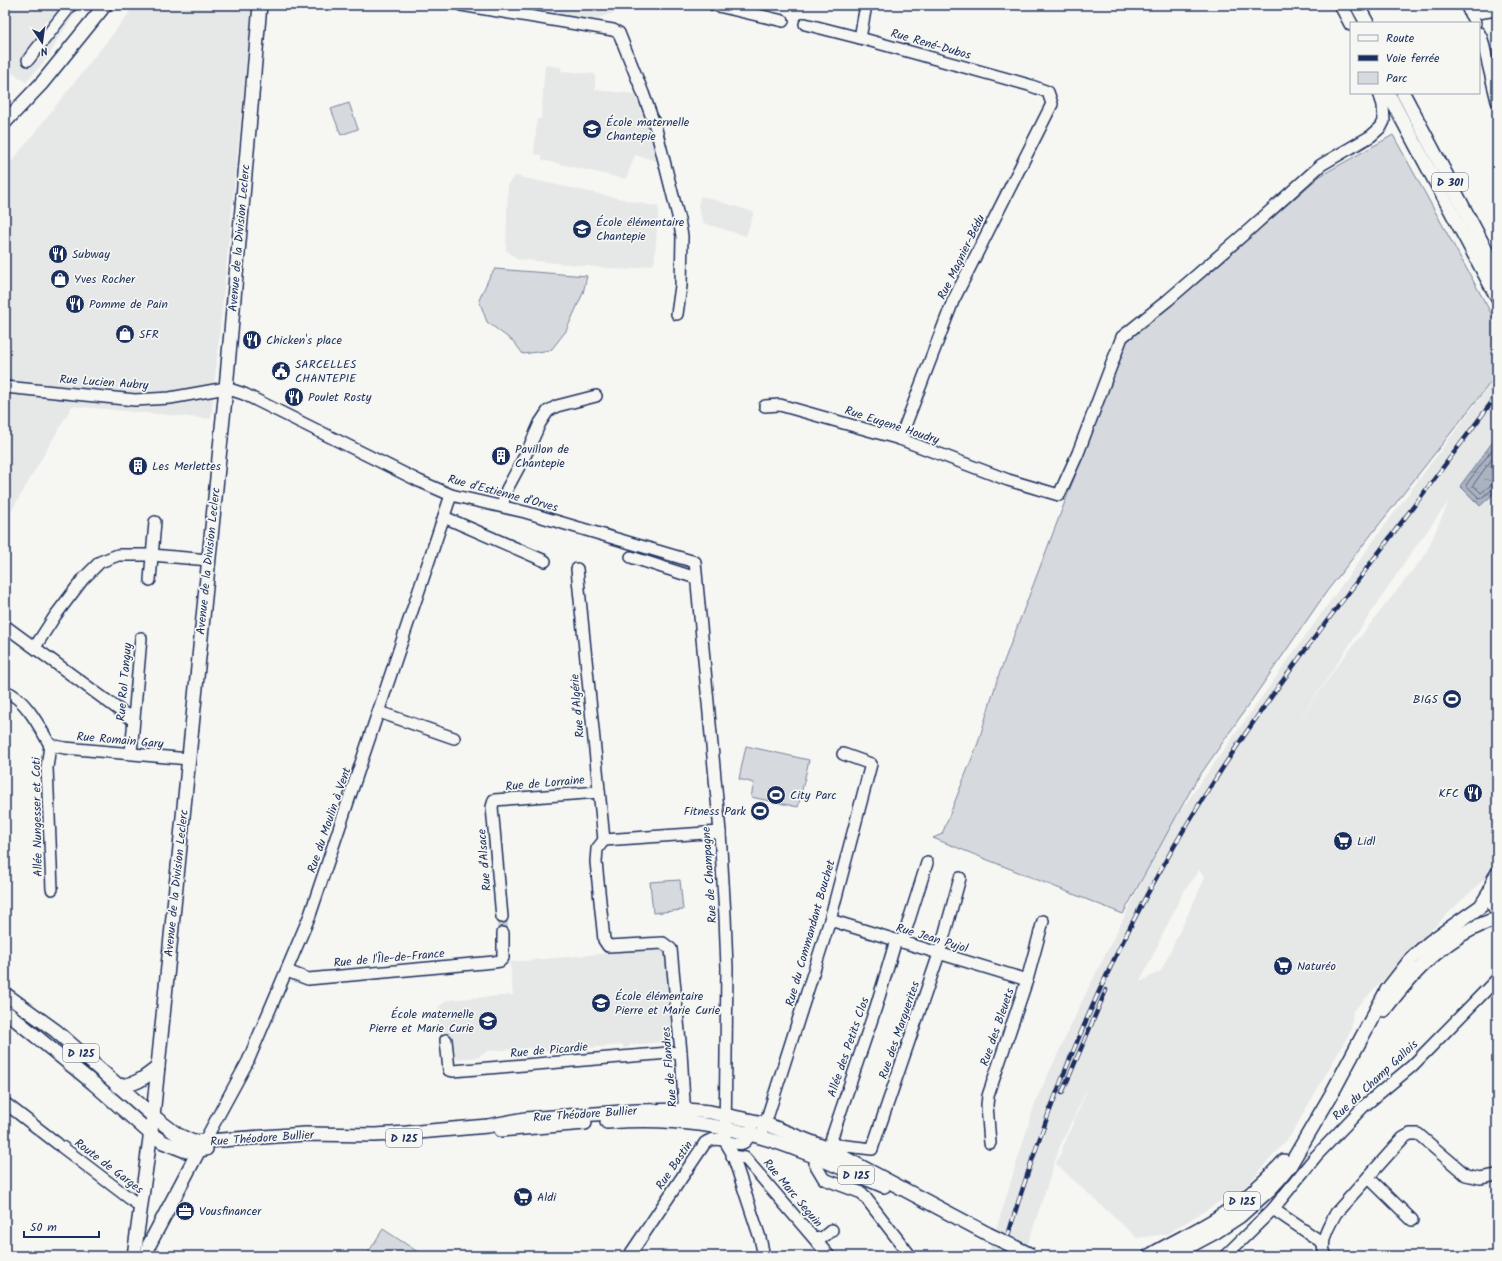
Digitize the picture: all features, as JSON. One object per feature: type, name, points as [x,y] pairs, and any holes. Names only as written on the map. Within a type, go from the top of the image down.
[{"type":"main road","points":[[5,122],[42,83],[105,5]]},
{"type":"main road","name":"Avenue de la Division Leclerc","points":[[134,1256],[154,1116],[226,388],[260,5]]},
{"type":"main road","points":[[1341,5],[1350,22]]},
{"type":"main road","points":[[1357,5],[1366,22]]},
{"type":"main road","name":"D 301","points":[[1389,94],[1497,297]]},
{"type":"main road","name":"D 301","points":[[1404,94],[1497,270]]},
{"type":"main road","points":[[1497,874],[1493,881],[1491,890],[1492,902],[1497,911]]},
{"type":"main road","name":"D 125","points":[[1171,1256],[1214,1233],[1240,1216],[1269,1190],[1289,1167],[1316,1122],[1360,1044],[1388,990],[1408,964],[1430,942],[1481,906],[1491,890]]},
{"type":"main road","name":"D 125","points":[[1360,1044],[1396,994],[1436,952],[1479,925],[1497,919]]},
{"type":"main road","name":"D 125","points":[[5,994],[56,1031],[117,1086],[178,1135],[200,1145]]},
{"type":"main road","name":"D 125","points":[[5,1011],[93,1083],[151,1134],[163,1142],[186,1151],[200,1145]]},
{"type":"main road","points":[[117,1086],[136,1083],[158,1068]]},
{"type":"main road","name":"Rue Théodore Bullier","points":[[200,1145],[332,1140],[378,1141],[610,1121],[656,1121],[685,1116],[726,1115],[760,1123],[828,1146],[949,1214],[1032,1255]]},
{"type":"main road","name":"Rue Théodore Bullier","points":[[685,1116],[725,1134],[756,1136],[818,1159],[949,1214]]},
{"type":"main road","name":"D 125","points":[[1149,1256],[1206,1225],[1240,1203],[1274,1171],[1316,1122]]},
{"type":"main road","points":[[147,1256],[149,1245],[200,1145]]},
{"type":"street","points":[[28,60],[71,5]]},
{"type":"street","points":[[461,5],[613,30],[619,34],[656,129],[680,220],[682,236],[681,286],[677,314]]},
{"type":"street","points":[[714,5],[783,21]]},
{"type":"street","points":[[860,38],[866,5]]},
{"type":"street","points":[[1470,14],[1497,10]]},
{"type":"street","name":"Rue René-Dubos","points":[[805,24],[860,38],[1048,92]]},
{"type":"street","points":[[1480,35],[1497,101]]},
{"type":"street","name":"Rue Magnier-Bédu","points":[[900,440],[952,301],[1052,104],[1048,92]]},
{"type":"street","name":"Rue Eugene Houdry","points":[[766,406],[780,405],[900,440],[1008,480],[1059,495],[1078,453],[1122,337],[1168,300],[1250,229],[1320,165],[1371,136],[1384,121],[1383,105],[1378,94]]},
{"type":"street","name":"Rue Lucien Aubry","points":[[5,387],[135,400],[170,398],[226,388]]},
{"type":"street","name":"Rue d'Estienne d'Orves","points":[[226,388],[244,394],[419,481],[451,495],[502,506],[576,526],[694,562]]},
{"type":"street","points":[[502,506],[507,488],[528,450],[540,423],[548,411],[557,406],[596,396]]},
{"type":"street","name":"Rue du Moulin à Vent","points":[[200,1145],[248,1061],[310,915],[451,495]]},
{"type":"street","points":[[444,517],[544,561]]},
{"type":"street","points":[[150,580],[155,522]]},
{"type":"street","points":[[35,647],[55,616],[83,579],[100,562],[118,554],[152,554],[208,560]]},
{"type":"street","points":[[631,557],[696,578]]},
{"type":"street","name":"Rue de Champagne","points":[[694,562],[720,832],[727,968],[725,1134]]},
{"type":"street","name":"Rue d'Algérie","points":[[577,569],[604,840]]},
{"type":"street","points":[[5,626],[133,720]]},
{"type":"street","name":"Rue Rol Tanguy","points":[[131,753],[141,638]]},
{"type":"street","points":[[5,691],[21,700],[50,745]]},
{"type":"street","points":[[379,712],[454,738]]},
{"type":"street","name":"Rue Romain Gary","points":[[50,745],[65,748],[189,759]]},
{"type":"street","name":"Allée Nungesser et Coti","points":[[50,745],[48,768],[52,889]]},
{"type":"street","name":"Rue du Commandant Bouchet","points":[[756,1136],[830,920],[871,764],[843,754]]},
{"type":"street","name":"Rue de Lorraine","points":[[494,800],[599,792]]},
{"type":"street","name":"Rue d'Alsace","points":[[494,800],[492,807],[502,917]]},
{"type":"street","points":[[604,840],[720,832]]},
{"type":"street","name":"Rue de Flandres","points":[[604,840],[597,849],[596,862],[604,940],[608,946],[663,943],[671,949],[681,1052],[685,1116]]},
{"type":"street","name":"Allée des Petits Clos","points":[[818,1159],[828,1146],[927,863]]},
{"type":"street","name":"Rue des Marguerites","points":[[828,1146],[872,1149],[939,954],[960,878]]},
{"type":"street","name":"Rue Jean Pujol","points":[[830,920],[1027,980]]},
{"type":"street","name":"Rue des Bleuets","points":[[990,1143],[987,1105],[988,1096],[1027,980],[1043,921]]},
{"type":"street","name":"Rue de l'Île-de-France","points":[[287,971],[308,979],[500,961],[503,958],[503,933]]},
{"type":"street","name":"Rue du Champ Gallois","points":[[1225,1256],[1273,1209],[1316,1156],[1364,1106],[1412,1066],[1497,979]]},
{"type":"street","name":"Rue de Picardie","points":[[446,1040],[449,1070],[453,1071],[681,1052]]},
{"type":"street","name":"Route de Garges","points":[[5,1103],[141,1207]]},
{"type":"street","points":[[725,1134],[760,1238],[764,1256]]},
{"type":"street","name":"Rue Bastin","points":[[629,1256],[705,1143],[725,1134]]},
{"type":"street","points":[[1326,1256],[1324,1253],[1323,1243],[1336,1213],[1403,1138],[1410,1134],[1418,1134],[1466,1175],[1480,1178],[1497,1175]]},
{"type":"street","name":"Rue Marc Seguin","points":[[732,1156],[745,1158],[829,1256]]},
{"type":"street","points":[[818,1159],[815,1164],[824,1179],[862,1193],[909,1254]]},
{"type":"street","points":[[1368,1177],[1412,1220]]},
{"type":"street","points":[[1273,1209],[1323,1243]]},
{"type":"street","points":[[815,1239],[822,1238],[832,1230]]},
{"type":"shaded area","points":[[5,5],[81,5],[57,40],[49,56],[26,82],[13,73],[5,80]]},
{"type":"shaded area","points":[[134,5],[252,5],[211,419],[72,406],[5,522],[5,170],[127,16]]},
{"type":"shaded area","points":[[487,5],[623,5],[625,9],[577,25]]},
{"type":"shaded area","name":"École maternelle Chantepie","points":[[545,65],[561,67],[561,71],[595,74],[595,90],[635,94],[658,156],[657,161],[635,155],[626,179],[542,160],[542,155],[534,154],[537,119],[541,119]]},
{"type":"shaded area","name":"École élémentaire Chantepie","points":[[515,176],[659,207],[654,264],[627,270],[517,259],[506,250],[508,184]]},
{"type":"shaded area","points":[[701,196],[754,212],[746,236],[703,223],[698,205]]},
{"type":"shaded area","points":[[1497,375],[1497,867],[1446,915],[1353,1011],[1351,1030],[1291,1135],[1247,1185],[1167,1234],[1137,1238],[1056,1164],[1089,1085],[1060,1146],[1024,1256],[988,1256],[1035,1103],[1086,993],[1171,824],[1382,529]],"holes":[[[1449,501],[1425,555],[1337,666],[1294,728],[1411,553]],[[1199,870],[1205,878],[1161,971],[1140,982],[1182,894]]]},
{"type":"shaded area","name":"École élémentaire Pierre et Marie Curie","points":[[656,949],[665,952],[673,1041],[629,1045],[629,1047],[624,1048],[623,1045],[573,1049],[573,1052],[568,1052],[568,1049],[532,1052],[531,1048],[486,1051],[486,1053],[480,1054],[480,1057],[456,1059],[447,1032],[440,1033],[438,1008],[447,1000],[513,995],[510,962]]},
{"type":"green space","points":[[349,103],[358,129],[341,135],[331,109]]},
{"type":"green space","points":[[1393,135],[1497,324],[1497,374],[1327,591],[1194,784],[1123,914],[933,838],[942,834],[978,743],[998,677],[1126,342],[1213,270],[1320,176]]},
{"type":"green space","points":[[495,269],[587,276],[583,293],[566,331],[551,350],[523,354],[514,342],[487,322],[479,300],[489,278]]},
{"type":"green space","points":[[746,746],[809,760],[798,807],[751,797],[754,783],[739,779]]},
{"type":"green space","points":[[680,880],[683,910],[653,913],[650,882]]},
{"type":"green space","points":[[383,1229],[424,1256],[366,1256]]},
{"type":"water","points":[[1497,436],[1497,491],[1480,506],[1460,486]]},
{"type":"tunnel","points":[[502,917],[503,933]]},
{"type":"railway","points":[[1002,1256],[1021,1192],[1067,1067],[1093,1006],[1151,886],[1220,772],[1249,728],[1311,642],[1497,395]]},
{"type":"railway","points":[[1062,1093],[1106,990]]},
{"type":"place","name":"École maternelle Chantepie","points":[[592,129]]},
{"type":"place","name":"École élémentaire Chantepie","points":[[582,229]]},
{"type":"place","name":"Subway","points":[[58,254]]},
{"type":"place","name":"Yves Rocher","points":[[60,279]]},
{"type":"place","name":"Pomme de Pain","points":[[75,304]]},
{"type":"place","name":"SFR","points":[[125,334]]},
{"type":"place","name":"Chicken's place","points":[[252,340]]},
{"type":"place","name":"SARCELLES CHANTEPIE","points":[[281,371]]},
{"type":"place","name":"Poulet Rosty","points":[[294,397]]},
{"type":"place","name":"Pavillon de Chantepie","points":[[501,456]]},
{"type":"place","name":"Les Merlettes","points":[[138,466]]},
{"type":"place","name":"BIG5","points":[[1452,699]]},
{"type":"place","name":"KFC","points":[[1473,793]]},
{"type":"place","name":"City Parc","points":[[776,795]]},
{"type":"place","name":"Fitness Park","points":[[760,811]]},
{"type":"place","name":"Lidl","points":[[1343,841]]},
{"type":"place","name":"Naturéo","points":[[1283,966]]},
{"type":"place","name":"École élémentaire Pierre et Marie Curie","points":[[601,1003]]},
{"type":"place","name":"École maternelle Pierre et Marie Curie","points":[[488,1021]]},
{"type":"place","name":"Aldi","points":[[523,1197]]},
{"type":"place","name":"Vousfinancer","points":[[185,1211]]}]
